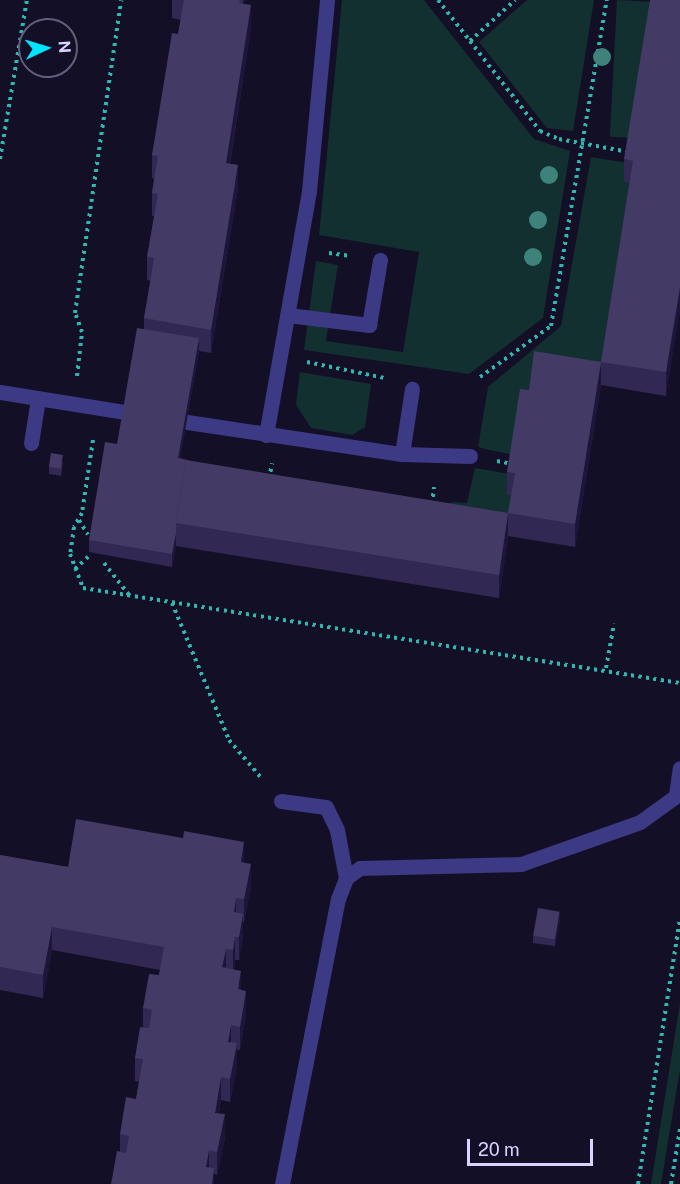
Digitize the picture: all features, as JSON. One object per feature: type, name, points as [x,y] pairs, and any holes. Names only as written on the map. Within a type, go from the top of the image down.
[{"type":"street","points":[[266,435],[309,191],[327,0]]},
{"type":"street","points":[[288,315],[369,325],[380,260]]},
{"type":"street","points":[[402,454],[412,389]]},
{"type":"street","points":[[0,392],[125,412]]},
{"type":"street","points":[[31,443],[38,399]]},
{"type":"street","points":[[187,422],[402,454],[470,456]]},
{"type":"street","points":[[346,878],[360,868],[521,864],[640,822],[678,794],[680,768]]},
{"type":"street","points":[[281,801],[326,807],[337,830],[346,878],[338,898],[282,1184]]},
{"type":"path","points":[[0,159],[27,0]]},
{"type":"path","points":[[69,404],[82,332],[75,313],[121,0]]},
{"type":"path","points":[[438,0],[540,131],[580,144],[629,152]]},
{"type":"path","points":[[470,41],[515,0]]},
{"type":"path","points":[[480,377],[551,326],[580,144],[607,0]]},
{"type":"path","points":[[298,248],[380,260]]},
{"type":"path","points":[[279,358],[376,374],[412,389]]},
{"type":"path","points":[[93,440],[79,520],[70,554],[74,570],[83,588],[606,668],[680,683]]},
{"type":"path","points":[[268,485],[272,462]]},
{"type":"path","points":[[430,514],[434,487]]},
{"type":"path","points":[[79,520],[88,535]]},
{"type":"path","points":[[74,570],[88,557]]},
{"type":"path","points":[[104,563],[129,595]]},
{"type":"path","points":[[172,603],[229,740],[281,801]]},
{"type":"path","points":[[606,668],[614,624]]},
{"type":"path","points":[[638,1184],[680,919]]},
{"type":"path","points":[[671,1184],[680,1129]]},
{"type":"green space","points":[[342,0],[424,0],[534,139],[570,151],[543,318],[469,374],[304,350],[316,261],[338,265],[326,341],[403,352],[419,252],[319,235]]},
{"type":"green space","points":[[527,0],[594,0],[573,131],[547,128],[479,42]]},
{"type":"green space","points":[[617,0],[654,2],[647,139],[610,137]]},
{"type":"green space","points":[[591,157],[628,163],[633,184],[601,385],[514,455],[478,447],[488,387],[561,326]]},
{"type":"green space","points":[[300,372],[371,384],[365,427],[352,435],[311,428],[296,405]]},
{"type":"green space","points":[[475,468],[510,474],[515,496],[508,536],[447,526],[451,502],[467,503]]},
{"type":"green space","points":[[680,1003],[680,1070],[661,1184],[651,1184]]},
{"type":"building","points":[[184,0],[240,0],[239,3],[251,5],[226,163],[238,165],[211,330],[144,318],[154,258],[147,257],[158,194],[152,193],[158,156],[152,155],[172,33],[178,34]]},
{"type":"building","points":[[650,0],[680,0],[680,288],[666,372],[601,362],[633,161],[624,159]]},
{"type":"building","points":[[137,328],[199,338],[178,458],[188,460],[188,461],[186,460],[172,554],[89,540],[105,442],[117,444]]},
{"type":"building","points":[[534,351],[601,362],[575,524],[508,513],[515,473],[507,472],[520,389],[529,390]]},
{"type":"building","points":[[51,453],[63,455],[61,469],[49,467]]},
{"type":"building","points":[[186,460],[508,513],[499,575],[176,523]]},
{"type":"building","points":[[76,819],[183,838],[184,831],[244,842],[241,862],[251,864],[244,899],[236,898],[234,912],[243,914],[239,937],[235,937],[233,950],[226,949],[222,967],[241,971],[238,989],[246,991],[240,1027],[231,1025],[228,1042],[237,1043],[230,1079],[221,1077],[215,1113],[225,1114],[217,1152],[209,1150],[206,1167],[214,1168],[212,1184],[111,1184],[117,1151],[126,1153],[129,1136],[120,1134],[126,1097],[136,1099],[143,1059],[135,1058],[140,1027],[149,1028],[152,1010],[143,1008],[149,974],[159,975],[164,947],[52,927],[43,975],[0,967],[0,855],[68,867]]},
{"type":"building","points":[[538,908],[560,912],[555,939],[533,936]]}]
